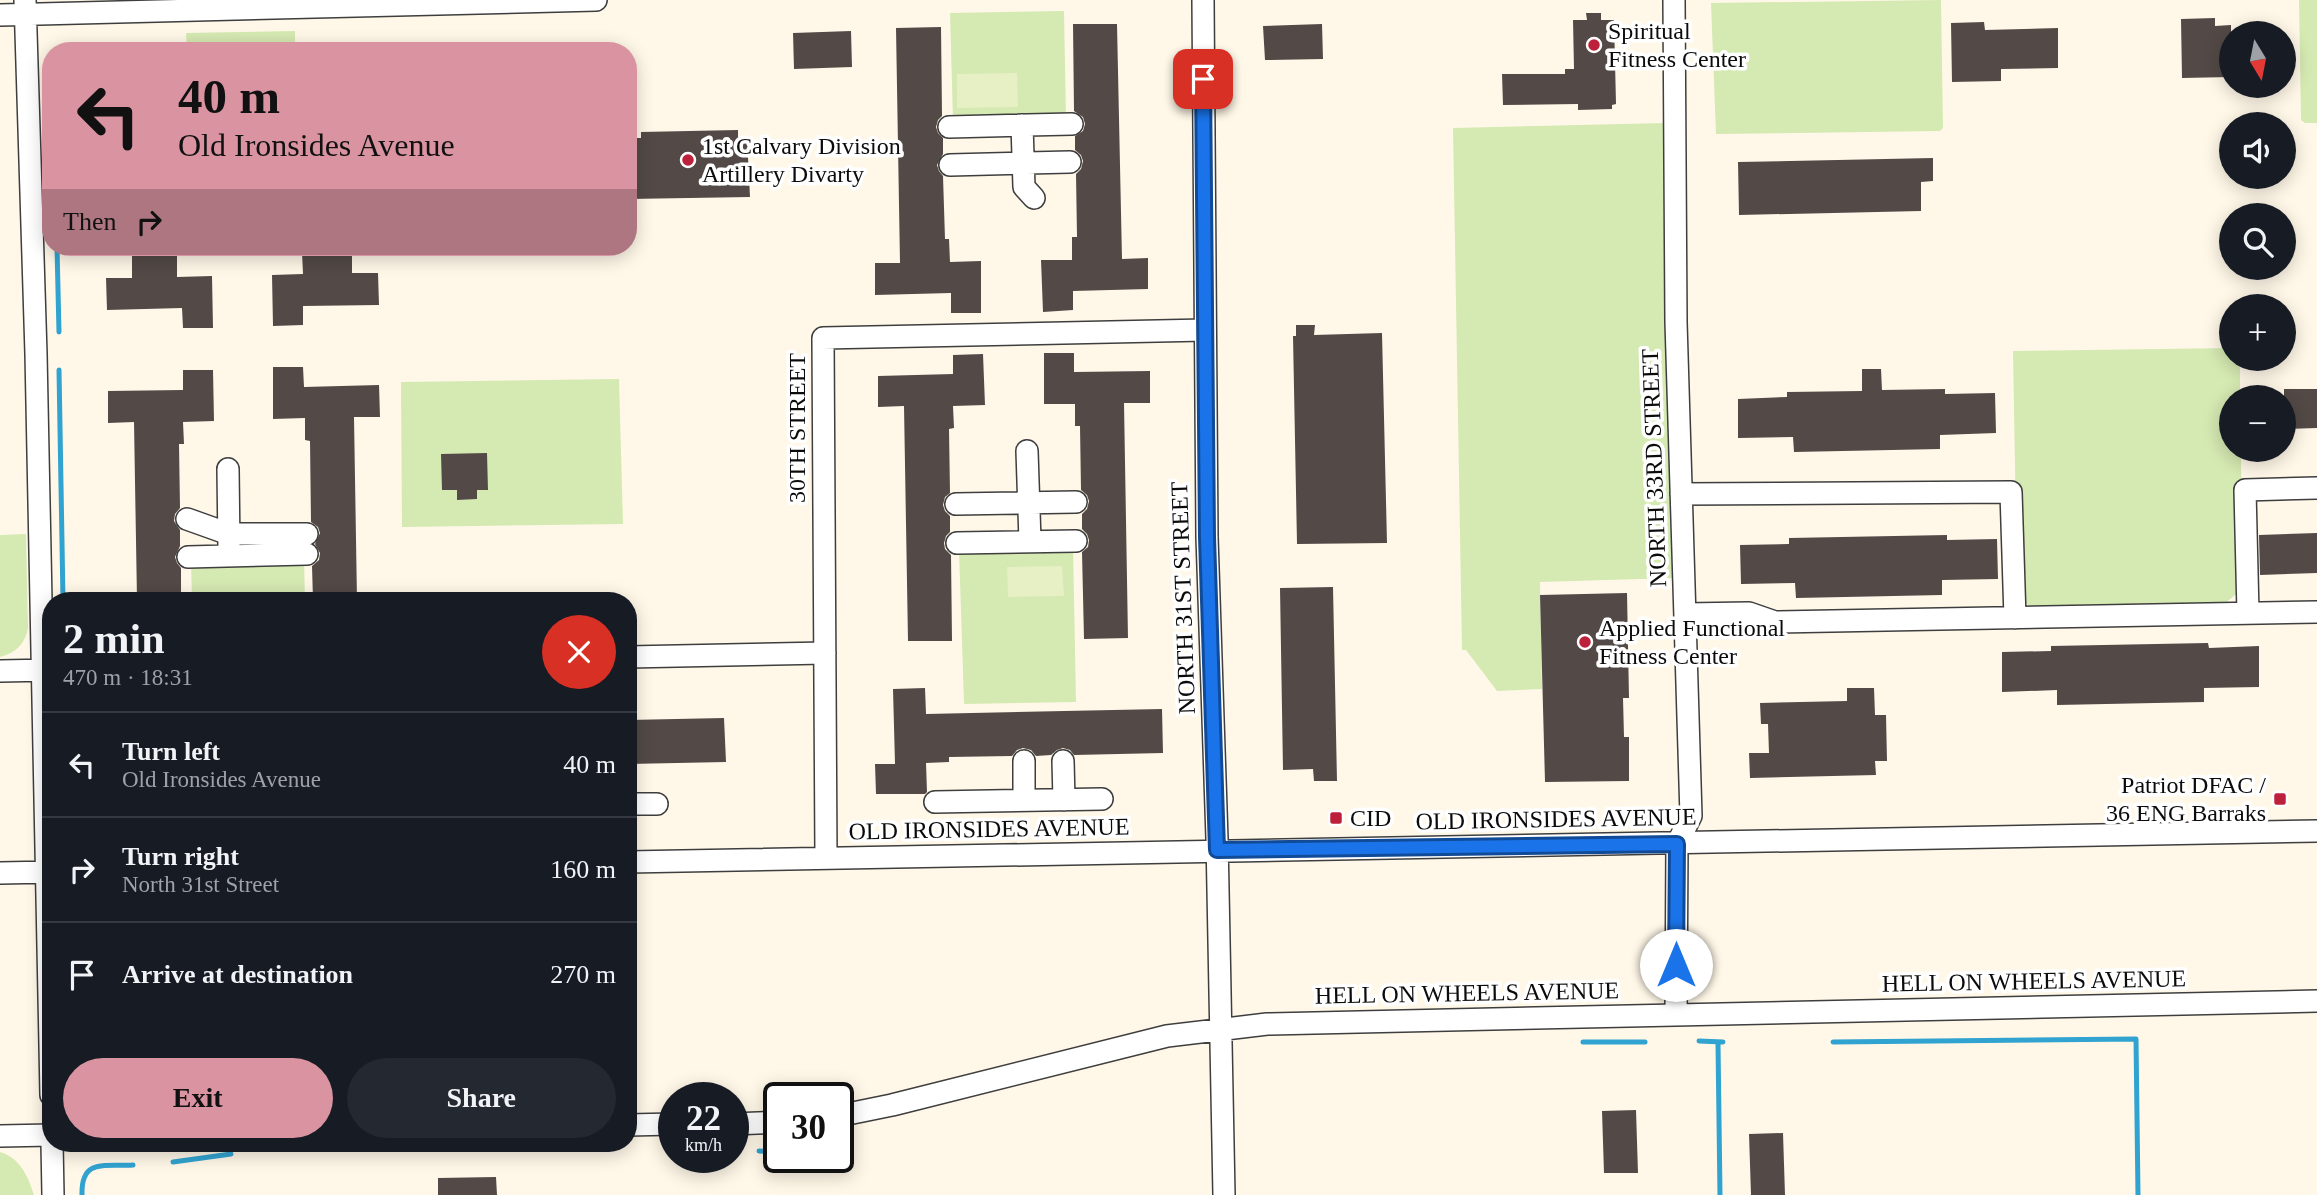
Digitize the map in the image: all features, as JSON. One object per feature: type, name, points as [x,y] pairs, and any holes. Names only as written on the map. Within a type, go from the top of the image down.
[{"type":"street","points":[[0,15],[25,7],[596,0]]},
{"type":"street","name":"NORTH 31ST STREET","points":[[1203,0],[1207,537],[1224,1195]]},
{"type":"street","name":"NORTH 33RD STREET","points":[[1674,0],[1676,322],[1691,816],[1677,844],[1676,1015]]},
{"type":"street","points":[[25,7],[44,592]]},
{"type":"street","points":[[949,127],[1072,124]]},
{"type":"street","points":[[1022,125],[1024,187],[1034,198]]},
{"type":"street","points":[[950,165],[1070,162]]},
{"type":"street","name":"30TH STREET","points":[[826,858],[823,338],[1205,330]]},
{"type":"street","points":[[1027,451],[1030,541]]},
{"type":"street","points":[[228,469],[229,545]]},
{"type":"street","points":[[2248,613],[2245,490],[2317,488]]},
{"type":"street","points":[[1681,494],[2011,492],[2015,618]]},
{"type":"street","points":[[956,504],[1076,502]]},
{"type":"street","points":[[187,519],[229,545]]},
{"type":"street","points":[[957,543],[1076,541]]},
{"type":"street","points":[[188,557],[229,545],[307,544]]},
{"type":"street","points":[[1685,614],[1749,612],[1775,622],[2317,612]]},
{"type":"street","points":[[637,657],[824,653]]},
{"type":"street","points":[[0,671],[42,671]]},
{"type":"street","points":[[1024,761],[1024,800]]},
{"type":"street","points":[[1063,761],[1064,800]]},
{"type":"street","points":[[935,802],[1102,799]]},
{"type":"street","points":[[637,804],[657,804]]},
{"type":"street","name":"OLD IRONSIDES AVENUE","points":[[637,862],[2317,831]]},
{"type":"street","points":[[0,873],[42,872]]},
{"type":"street","name":"HELL ON WHEELS AVENUE","points":[[854,1113],[1167,1036],[1220,1028],[1323,1022],[2317,1000]]},
{"type":"street","points":[[637,1125],[658,1124]]},
{"type":"street","points":[[0,1136],[42,1135]]},
{"type":"street","points":[[52,1152],[53,1195]]},
{"type":"green space","points":[[1941,0],[1943,128],[1940,131],[1716,134],[1711,3]]},
{"type":"green space","points":[[2299,0],[2317,0],[2317,123],[2305,123],[2301,120]]},
{"type":"green space","points":[[1064,11],[1066,119],[953,121],[950,13]]},
{"type":"green space","points":[[295,31],[295,42],[186,42],[186,33]]},
{"type":"green space","points":[[1017,73],[1018,107],[957,108],[957,74]]},
{"type":"green space","points":[[1665,123],[1674,578],[1540,582],[1542,689],[1497,691],[1466,650],[1462,650],[1453,128]]},
{"type":"green space","points":[[2219,348],[2219,371],[2240,371],[2240,385],[2219,385],[2219,462],[2241,462],[2242,581],[2239,592],[2220,607],[2031,608],[2022,599],[2017,581],[2013,351]]},
{"type":"green space","points":[[619,379],[623,524],[402,527],[401,382]]},
{"type":"green space","points":[[26,534],[28,628],[19,647],[0,657],[0,535]]},
{"type":"green space","points":[[1073,546],[1076,702],[964,704],[959,550]]},
{"type":"green space","points":[[304,560],[305,592],[192,592],[191,561]]},
{"type":"green space","points":[[1062,566],[1064,596],[1008,597],[1007,567]]},
{"type":"green space","points":[[0,1152],[18,1163],[34,1195],[0,1195]]},
{"type":"building","name":"Spiritual Fitness Center","points":[[1586,13],[1601,13],[1601,20],[1614,20],[1616,104],[1612,105],[1612,109],[1578,110],[1578,104],[1503,105],[1502,74],[1565,74],[1565,69],[1574,69],[1573,20],[1587,20]]},
{"type":"building","points":[[2215,18],[2215,26],[2219,26],[2219,77],[2182,78],[2181,19]]},
{"type":"building","points":[[1984,22],[1985,30],[2058,28],[2058,68],[2001,69],[2001,81],[1952,82],[1951,23]]},
{"type":"building","points":[[1073,24],[1117,24],[1122,259],[1148,258],[1148,289],[1073,291],[1073,310],[1043,312],[1041,260],[1072,260],[1072,237],[1077,237],[1076,174],[1083,161],[1075,150],[1075,136],[1083,131],[1085,124],[1083,117],[1074,111]]},
{"type":"building","points":[[1322,24],[1323,59],[1265,60],[1263,26]]},
{"type":"building","points":[[941,27],[942,116],[936,127],[943,138],[943,154],[937,165],[943,176],[945,239],[949,239],[950,262],[981,261],[981,313],[951,313],[951,293],[875,295],[875,263],[900,263],[896,28]]},
{"type":"building","points":[[851,31],[852,67],[794,69],[793,33]]},
{"type":"building","name":"1st Calvary Division Artillery Divarty","points":[[738,130],[738,137],[747,137],[750,197],[637,199],[637,138],[641,138],[641,132]]},
{"type":"building","points":[[1933,158],[1933,181],[1921,182],[1921,211],[1739,215],[1738,162]]},
{"type":"building","points":[[132,256],[177,256],[177,277],[212,276],[213,328],[183,328],[182,308],[107,310],[106,278],[132,278]]},
{"type":"building","points":[[302,256],[352,256],[352,273],[378,273],[379,305],[303,306],[303,325],[273,326],[272,275],[303,274]]},
{"type":"building","points":[[1296,325],[1315,325],[1314,335],[1382,333],[1387,543],[1297,544],[1293,336],[1296,336]]},
{"type":"building","points":[[1044,353],[1074,353],[1074,372],[1150,371],[1150,403],[1124,403],[1128,638],[1084,639],[1082,552],[1088,547],[1089,540],[1082,529],[1082,514],[1089,501],[1081,490],[1080,426],[1075,426],[1075,404],[1044,404]]},
{"type":"building","points":[[983,354],[985,405],[953,406],[954,428],[949,429],[950,493],[945,497],[943,505],[950,516],[950,532],[944,543],[945,549],[951,555],[952,641],[908,641],[904,406],[878,407],[878,376],[953,374],[953,355]]},
{"type":"building","points":[[273,367],[303,367],[304,387],[379,385],[380,417],[354,417],[357,592],[313,592],[312,566],[319,560],[320,553],[315,544],[320,533],[318,527],[311,522],[310,441],[305,440],[305,418],[273,419]]},
{"type":"building","points":[[1862,369],[1881,369],[1882,390],[1945,389],[1945,394],[1995,393],[1996,433],[1940,435],[1940,449],[1794,452],[1793,437],[1738,438],[1738,399],[1787,397],[1787,392],[1862,391]]},
{"type":"building","points":[[183,370],[213,370],[214,421],[183,422],[184,444],[179,444],[180,508],[174,521],[180,530],[180,546],[175,557],[181,568],[181,592],[137,592],[134,422],[108,423],[108,391],[183,390]]},
{"type":"building","points":[[2296,389],[2317,389],[2317,428],[2296,429]]},
{"type":"building","points":[[487,453],[488,490],[477,490],[477,499],[457,500],[457,490],[442,490],[441,454]]},
{"type":"building","points":[[2317,533],[2317,573],[2260,575],[2259,535]]},
{"type":"building","points":[[1947,535],[1947,540],[1997,539],[1998,579],[1942,580],[1942,595],[1796,598],[1795,583],[1741,584],[1740,545],[1789,544],[1789,538]]},
{"type":"building","points":[[1333,587],[1337,781],[1314,781],[1313,769],[1283,770],[1280,588]]},
{"type":"building","name":"Applied Functional Fitness Center","points":[[1627,593],[1629,698],[1623,698],[1624,737],[1629,737],[1629,781],[1545,782],[1540,595]]},
{"type":"building","points":[[2208,643],[2209,648],[2259,646],[2259,687],[2204,688],[2204,702],[2057,705],[2057,690],[2002,692],[2002,652],[2051,651],[2051,646]]},
{"type":"building","points":[[925,688],[926,714],[1162,709],[1163,753],[1074,755],[1063,748],[1051,755],[1036,756],[1031,750],[1023,748],[1012,756],[949,757],[949,762],[926,763],[925,794],[876,794],[875,764],[895,764],[893,689]]},
{"type":"building","points":[[1847,688],[1874,688],[1875,715],[1886,715],[1887,761],[1875,761],[1876,775],[1750,778],[1749,753],[1769,753],[1768,724],[1761,724],[1760,703],[1847,701]]},
{"type":"building","points":[[724,718],[726,762],[637,764],[637,720]]},
{"type":"building","points":[[1636,1110],[1638,1173],[1604,1173],[1602,1111]]},
{"type":"building","points":[[1783,1133],[1785,1195],[1751,1195],[1749,1134]]},
{"type":"building","points":[[496,1177],[497,1195],[438,1195],[438,1178]]},
{"type":"waterway","points":[[57,256],[59,332]]},
{"type":"waterway","points":[[59,370],[63,592]]},
{"type":"waterway","points":[[1833,1042],[2136,1039],[2138,1195]]},
{"type":"waterway","points":[[1699,1041],[1723,1042]]},
{"type":"waterway","points":[[1583,1042],[1645,1042]]},
{"type":"waterway","points":[[1718,1043],[1720,1195]]},
{"type":"waterway","points":[[759,1151],[763,1151]]},
{"type":"waterway","points":[[173,1162],[231,1154]]},
{"type":"waterway","points":[[82,1195],[85,1175],[90,1170],[104,1166],[133,1165]]},
{"type":"place","name":"Spiritual Fitness Center","points":[[1594,45]]},
{"type":"place","name":"1st Calvary Division Artillery Divarty","points":[[688,160]]},
{"type":"place","name":"Applied Functional Fitness Center","points":[[1585,642]]},
{"type":"place","name":"Patriot DFAC / 36 ENG Barraks","points":[[2280,799]]},
{"type":"place","name":"CID","points":[[1336,818]]},
{"type":"route","points":[[1203,79],[1207,537],[1217,850],[1677,844],[1676,965]]}]
